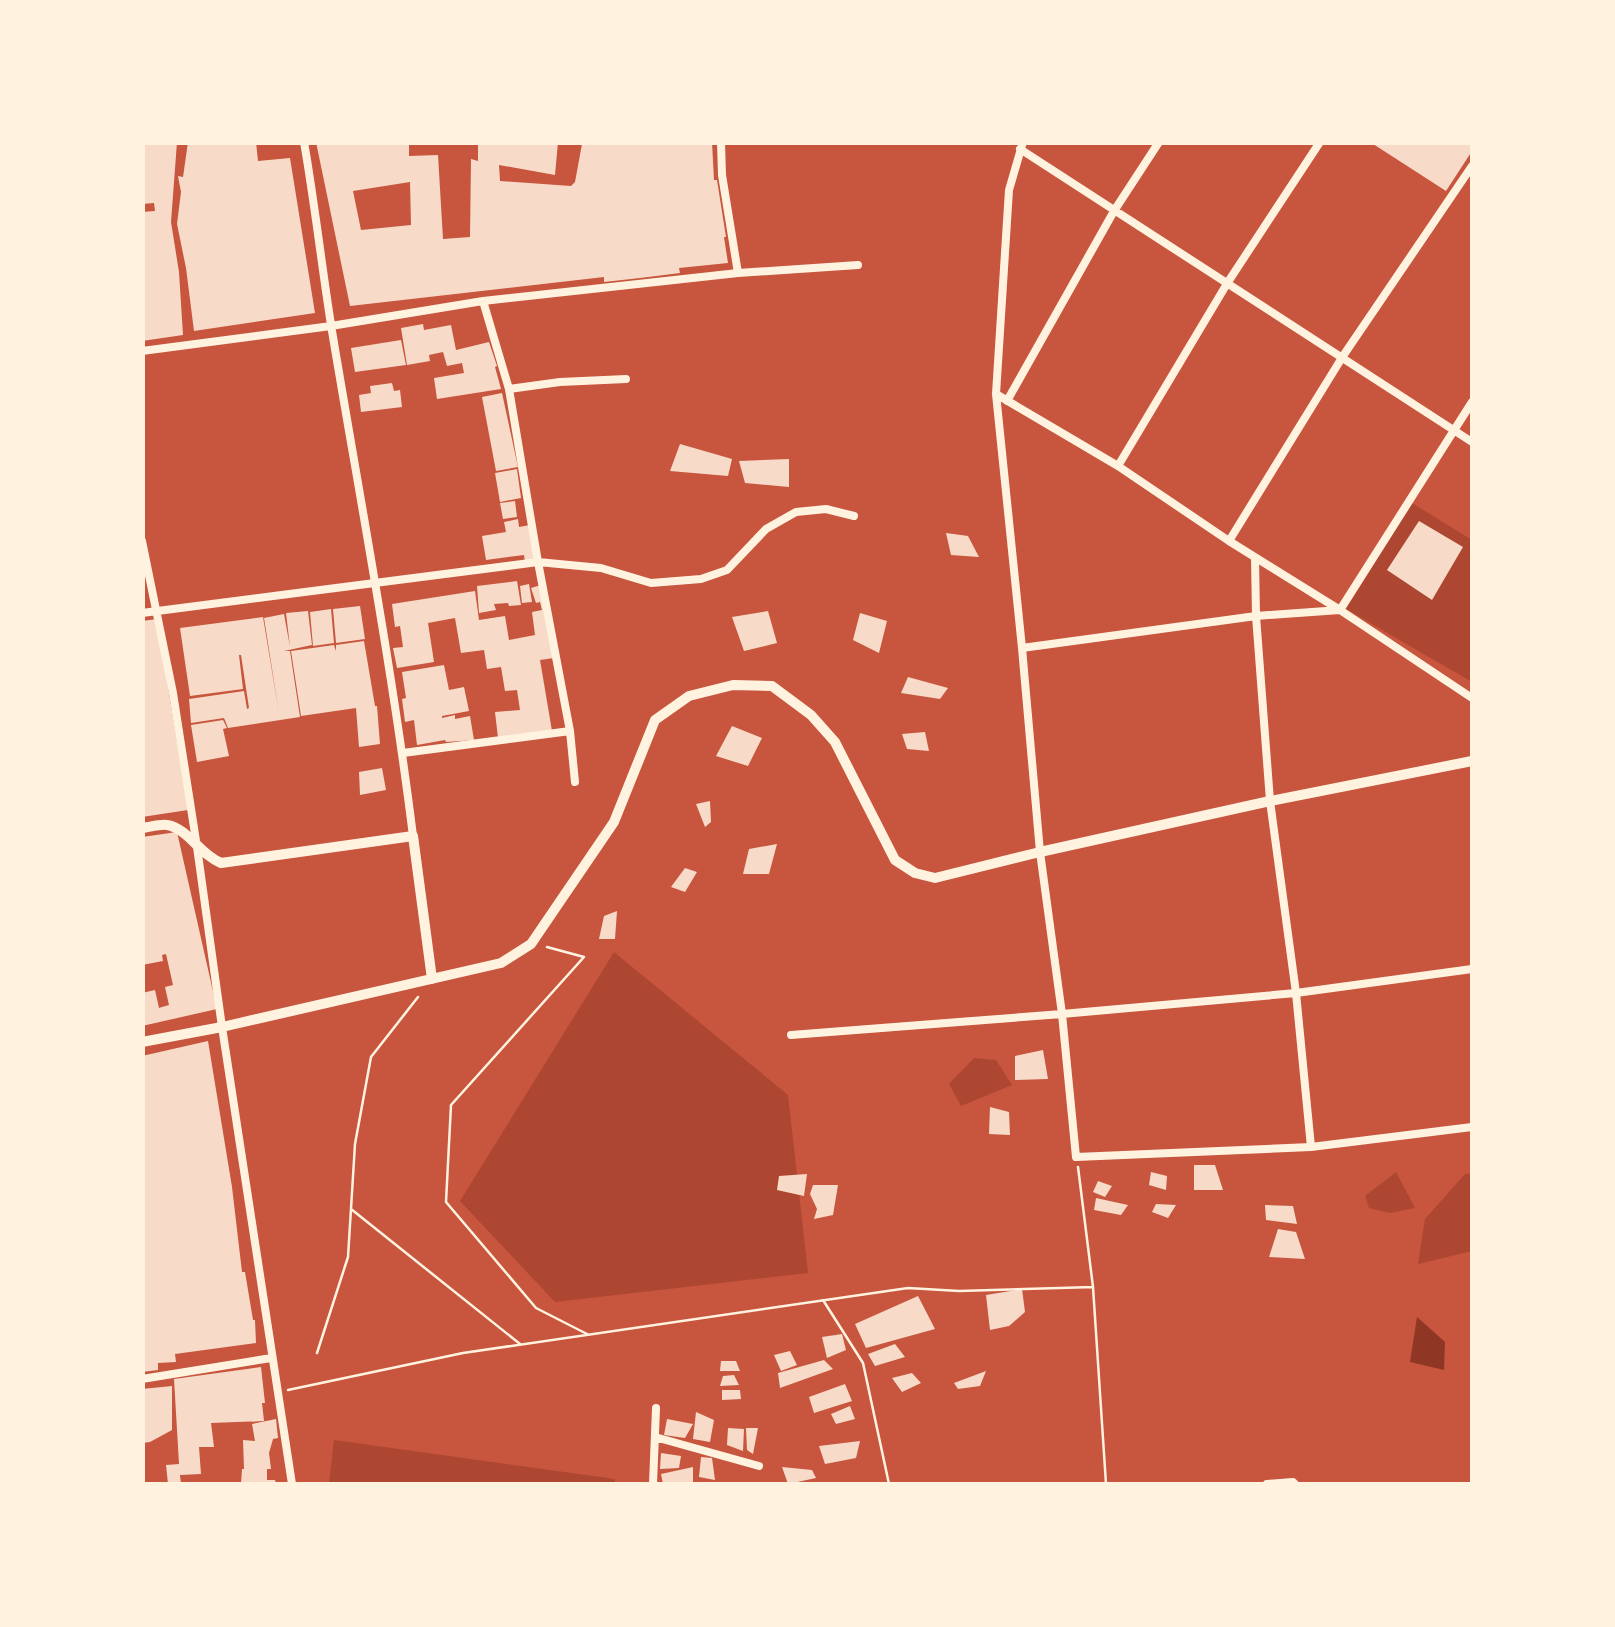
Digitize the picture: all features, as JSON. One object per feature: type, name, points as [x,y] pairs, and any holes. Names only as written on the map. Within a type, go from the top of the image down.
[{"type":"street","points":[[304,142],[403,753],[432,979]]},
{"type":"street","points":[[722,142],[722,176],[738,273]]},
{"type":"street","points":[[1007,401],[1114,211],[1159,142]]},
{"type":"street","points":[[1118,466],[1228,282],[1320,142]]},
{"type":"street","points":[[1472,442],[1114,211],[1022,146],[1009,190],[996,394],[1040,852],[1076,1157],[1311,1146],[1472,1127]]},
{"type":"street","points":[[1229,542],[1343,356],[1472,166]]},
{"type":"street","points":[[142,351],[483,301],[738,273],[858,265]]},
{"type":"street","points":[[483,301],[509,389],[570,731],[575,782]]},
{"type":"street","points":[[509,389],[626,379]]},
{"type":"street","points":[[996,394],[1118,466],[1472,698]]},
{"type":"street","points":[[1340,610],[1472,402]]},
{"type":"street","points":[[142,613],[538,562],[601,568],[651,584],[702,579],[726,570],[766,529],[796,512],[826,509],[854,516]]},
{"type":"street","points":[[142,541],[173,693],[198,848],[292,1484]]},
{"type":"street","points":[[1255,558],[1270,802],[1296,993],[1311,1146]]},
{"type":"street","points":[[1022,648],[1256,616],[1340,610]]},
{"type":"street","points":[[142,1042],[501,963],[531,944],[614,822],[655,720],[689,696],[732,685],[772,686],[811,714],[835,742],[895,860],[915,873],[936,878],[1040,852],[1472,761]]},
{"type":"street","points":[[403,753],[570,731]]},
{"type":"street","points":[[142,828],[166,825],[181,830],[209,858],[221,862],[414,836]]},
{"type":"street","points":[[791,1035],[1296,993],[1472,968]]},
{"type":"street","points":[[142,1379],[272,1358]]},
{"type":"street","points":[[654,1484],[656,1408]]},
{"type":"street","points":[[656,1437],[759,1466]]},
{"type":"street","points":[[1267,1484],[1295,1484]]},
{"type":"path","points":[[531,944],[584,957],[450,1105],[446,1202],[536,1308],[588,1334]]},
{"type":"path","points":[[317,1353],[348,1256],[355,1144],[370,1057],[432,979]]},
{"type":"path","points":[[1076,1157],[1093,1287],[1106,1484]]},
{"type":"path","points":[[351,1209],[521,1345]]},
{"type":"path","points":[[276,1392],[463,1353],[822,1299],[908,1288],[959,1291],[1093,1287]]},
{"type":"path","points":[[822,1299],[863,1364],[888,1484]]},
{"type":"shaded area","points":[[1412,503],[1472,540],[1472,682],[1346,609]]},
{"type":"shaded area","points":[[614,952],[788,1095],[808,1273],[555,1302],[460,1201]]},
{"type":"shaded area","points":[[974,1058],[996,1060],[1012,1085],[961,1106],[949,1084]]},
{"type":"shaded area","points":[[1396,1172],[1415,1208],[1390,1213],[1369,1208],[1365,1196]]},
{"type":"shaded area","points":[[1472,1173],[1472,1251],[1418,1264],[1425,1219],[1465,1174]]},
{"type":"shaded area","points":[[1417,1317],[1445,1342],[1444,1370],[1410,1362]]},
{"type":"shaded area","points":[[334,1440],[615,1479],[615,1484],[329,1484]]},
{"type":"building","points":[[142,142],[177,142],[171,222],[183,335],[142,341],[142,212],[155,211],[154,203],[142,204]]},
{"type":"building","points":[[188,142],[256,142],[258,161],[290,158],[315,313],[194,331],[177,224],[181,192],[178,176],[183,177]]},
{"type":"building","points":[[316,142],[409,142],[409,156],[438,155],[443,239],[470,237],[471,159],[478,161],[478,142],[558,142],[555,175],[499,165],[500,181],[571,186],[582,144],[586,142],[712,142],[728,263],[679,268],[680,273],[640,278],[604,282],[604,277],[350,306]],"holes":[[[410,182],[411,225],[361,230],[353,191]]]},
{"type":"building","points":[[1370,142],[1472,142],[1472,151],[1446,191]]},
{"type":"building","points":[[423,324],[424,330],[451,325],[456,350],[489,342],[501,389],[437,399],[434,378],[464,373],[462,363],[447,366],[443,352],[429,355],[430,361],[407,365],[401,328]]},
{"type":"building","points":[[401,340],[406,365],[355,372],[351,348]]},
{"type":"building","points":[[392,383],[394,391],[400,390],[402,407],[361,412],[359,395],[371,393],[370,386]]},
{"type":"building","points":[[502,393],[518,467],[496,471],[482,397]]},
{"type":"building","points":[[680,444],[732,459],[728,476],[670,471]]},
{"type":"building","points":[[789,459],[789,487],[745,483],[739,461]]},
{"type":"building","points":[[517,469],[521,498],[500,502],[495,473]]},
{"type":"building","points":[[515,501],[517,517],[503,519],[500,503]]},
{"type":"building","points":[[518,519],[519,527],[530,525],[537,561],[525,562],[524,555],[486,560],[482,536],[506,532],[504,522]]},
{"type":"building","points":[[1419,521],[1463,547],[1432,600],[1387,570]]},
{"type":"building","points":[[946,533],[968,536],[979,557],[951,555]]},
{"type":"building","points":[[517,581],[521,605],[494,604],[496,610],[479,613],[477,586]]},
{"type":"building","points":[[529,584],[532,602],[522,603],[520,586]]},
{"type":"building","points":[[541,585],[554,658],[540,660],[552,731],[498,738],[495,712],[520,710],[517,690],[505,691],[501,667],[487,669],[484,650],[461,653],[455,618],[428,623],[434,662],[397,668],[393,648],[403,647],[392,604],[475,591],[479,620],[505,616],[509,640],[535,635],[532,612],[542,610],[531,588]]},
{"type":"building","points":[[360,606],[365,639],[336,643],[333,609]]},
{"type":"building","points":[[331,609],[334,643],[313,646],[310,612]]},
{"type":"building","points":[[308,611],[312,645],[284,651],[290,651],[300,717],[228,728],[224,718],[191,723],[189,699],[244,691],[249,708],[241,655],[243,689],[190,696],[180,628],[263,617],[279,713],[264,618],[284,614],[290,647],[286,613]]},
{"type":"building","points":[[768,611],[777,643],[744,651],[732,617]]},
{"type":"building","points":[[860,613],[887,621],[879,653],[853,640]]},
{"type":"building","points":[[157,619],[188,810],[142,817],[142,621]]},
{"type":"building","points":[[364,641],[380,744],[359,747],[356,708],[301,716],[291,651],[334,645],[336,651],[336,645]]},
{"type":"building","points":[[444,665],[449,690],[464,687],[469,711],[442,718],[470,716],[474,740],[417,745],[414,720],[405,722],[402,672]]},
{"type":"building","points":[[908,677],[948,688],[940,699],[901,693]]},
{"type":"building","points":[[223,720],[229,756],[197,762],[191,725]]},
{"type":"building","points":[[732,726],[762,738],[748,766],[716,756]]},
{"type":"building","points":[[925,732],[929,751],[907,749],[902,734]]},
{"type":"building","points":[[382,768],[386,790],[360,795],[359,772]]},
{"type":"building","points":[[710,801],[711,822],[705,827],[696,804]]},
{"type":"building","points":[[177,832],[217,1009],[142,1026],[142,993],[155,990],[159,1008],[169,1005],[165,987],[173,985],[166,954],[162,955],[163,961],[142,965],[142,837]]},
{"type":"building","points":[[777,844],[769,874],[743,874],[749,849]]},
{"type":"building","points":[[685,868],[697,872],[685,892],[671,887]]},
{"type":"building","points":[[617,911],[615,939],[599,939],[604,916]]},
{"type":"building","points":[[208,1041],[256,1343],[175,1354],[176,1362],[158,1363],[158,1370],[142,1372],[142,1056]]},
{"type":"building","points":[[1043,1050],[1048,1079],[1015,1080],[1015,1056]]},
{"type":"building","points":[[990,1107],[1009,1112],[1010,1135],[989,1134]]},
{"type":"building","points":[[1194,1165],[1215,1165],[1223,1190],[1194,1190]]},
{"type":"building","points":[[1151,1172],[1167,1176],[1166,1190],[1149,1185]]},
{"type":"building","points":[[807,1174],[804,1196],[777,1190],[779,1176]]},
{"type":"building","points":[[1098,1181],[1112,1186],[1105,1197],[1093,1192]]},
{"type":"building","points":[[813,1185],[838,1185],[833,1215],[814,1219],[817,1209],[810,1194]]},
{"type":"building","points":[[1096,1198],[1128,1205],[1121,1215],[1094,1210]]},
{"type":"building","points":[[1156,1204],[1176,1205],[1168,1218],[1152,1212]]},
{"type":"building","points":[[1265,1205],[1293,1206],[1297,1224],[1266,1220]]},
{"type":"building","points":[[1278,1229],[1296,1232],[1305,1259],[1269,1257]]},
{"type":"building","points":[[1022,1289],[1025,1312],[1009,1326],[990,1330],[986,1295]]},
{"type":"building","points":[[918,1296],[935,1329],[866,1348],[855,1324]]},
{"type":"building","points":[[842,1334],[846,1350],[827,1358],[822,1337]]},
{"type":"building","points":[[895,1344],[905,1357],[875,1366],[868,1354]]},
{"type":"building","points":[[790,1351],[797,1365],[781,1371],[774,1355]]},
{"type":"building","points":[[824,1360],[833,1369],[780,1388],[778,1373]]},
{"type":"building","points":[[721,1361],[736,1361],[740,1371],[720,1371]]},
{"type":"building","points":[[261,1367],[264,1421],[211,1423],[214,1447],[199,1447],[201,1474],[180,1475],[181,1484],[168,1484],[166,1465],[179,1464],[174,1379]]},
{"type":"building","points":[[986,1371],[980,1386],[958,1389],[954,1383]]},
{"type":"building","points":[[912,1373],[921,1383],[902,1392],[892,1378]]},
{"type":"building","points":[[734,1375],[739,1385],[720,1386],[723,1376]]},
{"type":"building","points":[[845,1384],[852,1401],[814,1413],[809,1397]]},
{"type":"building","points":[[172,1386],[172,1430],[142,1443],[142,1389]]},
{"type":"building","points":[[722,1390],[740,1390],[741,1399],[722,1400]]},
{"type":"building","points":[[850,1406],[855,1419],[836,1424],[831,1414]]},
{"type":"building","points":[[696,1412],[714,1420],[710,1442],[693,1439]]},
{"type":"building","points":[[276,1419],[278,1438],[273,1439],[269,1453],[271,1469],[267,1469],[267,1480],[275,1480],[276,1484],[241,1484],[243,1440],[255,1441],[252,1424]]},
{"type":"building","points":[[667,1419],[693,1424],[685,1438],[664,1435]]},
{"type":"building","points":[[728,1428],[744,1429],[743,1451],[727,1445]]},
{"type":"building","points":[[746,1428],[758,1428],[753,1454],[747,1450]]},
{"type":"building","points":[[860,1441],[856,1458],[825,1464],[819,1446]]},
{"type":"building","points":[[661,1453],[681,1456],[679,1468],[660,1469]]},
{"type":"building","points":[[701,1457],[712,1458],[715,1480],[699,1477]]},
{"type":"building","points":[[693,1467],[693,1484],[663,1484],[661,1474]]},
{"type":"building","points":[[782,1467],[812,1470],[816,1478],[788,1484]]}]
